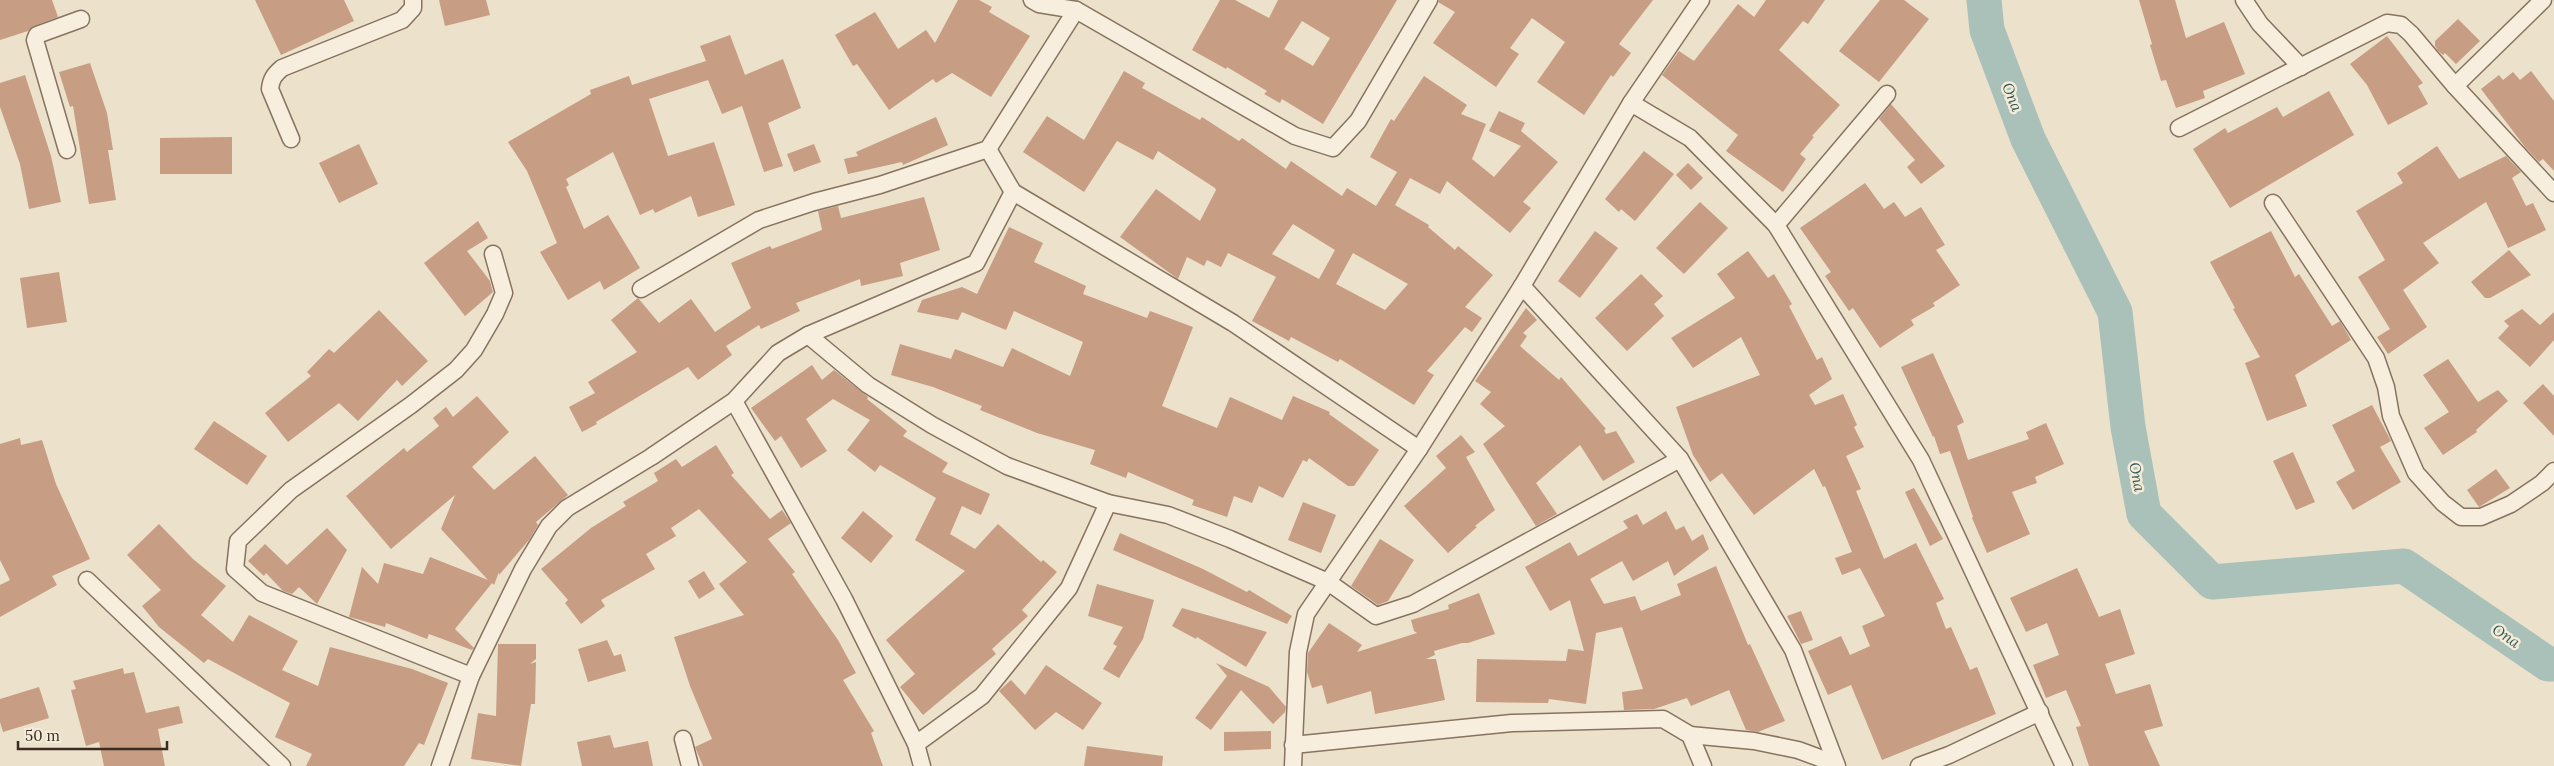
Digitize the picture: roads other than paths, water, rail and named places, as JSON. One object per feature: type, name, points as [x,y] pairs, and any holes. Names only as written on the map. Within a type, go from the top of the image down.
[{"type":"street","points":[[291,139],[270,89],[271,80],[275,74],[282,68],[402,20],[413,8],[414,0]]},
{"type":"street","points":[[1032,0],[1039,4],[1076,10],[1295,136],[1333,148],[1358,121],[1429,0]]},
{"type":"street","points":[[1293,766],[1298,652],[1306,614],[1420,449],[1522,286],[1631,103],[1701,0]]},
{"type":"street","points":[[2244,0],[2260,24],[2301,67]]},
{"type":"street","points":[[2455,86],[2543,0]]},
{"type":"street","points":[[641,289],[758,220],[814,202],[880,186],[988,149],[1076,10]]},
{"type":"street","points":[[66,150],[34,40],[37,35],[81,19]]},
{"type":"street","points":[[2179,128],[2387,23],[2401,26],[2411,34],[2455,86],[2554,193]]},
{"type":"street","points":[[1776,225],[1887,94]]},
{"type":"street","points":[[1631,103],[1690,138],[1776,225],[1921,460],[2064,766]]},
{"type":"street","points":[[988,149],[1013,192],[1233,323],[1420,449]]},
{"type":"street","points":[[440,766],[471,676],[523,570],[549,526],[567,508],[652,457],[734,401],[778,353],[808,335],[976,263],[1013,192]]},
{"type":"street","points":[[2273,203],[2376,358],[2386,387],[2391,416],[2416,474],[2444,504],[2461,517],[2481,517],[2511,504],[2542,483],[2554,471]]},
{"type":"street","points":[[471,676],[262,593],[235,568],[238,541],[291,490],[411,405],[456,370],[474,350],[495,314],[504,293],[493,254]]},
{"type":"street","points":[[1522,286],[1680,459],[1793,650],[1837,765]]},
{"type":"street","points":[[808,335],[868,385],[932,425],[1007,466],[1108,503],[1168,515],[1230,539],[1328,582],[1376,616],[1412,604],[1680,459]]},
{"type":"street","points":[[734,401],[844,598],[916,744],[922,766]]},
{"type":"street","points":[[916,744],[982,696],[1069,588],[1108,503]]},
{"type":"street","points":[[87,580],[282,766]]},
{"type":"street","points":[[1919,766],[1949,756],[2040,712]]},
{"type":"street","points":[[1294,745],[1512,723],[1663,719],[1690,735],[1754,741],[1798,750],[1837,765]]},
{"type":"street","points":[[1690,735],[1703,766]]},
{"type":"street","points":[[683,739],[690,766]]},
{"type":"waterway","name":"Ona","points":[[1984,0],[1987,30],[2028,139],[2115,312],[2128,427],[2144,514],[2212,582],[2404,566],[2548,664],[2554,664]]}]
